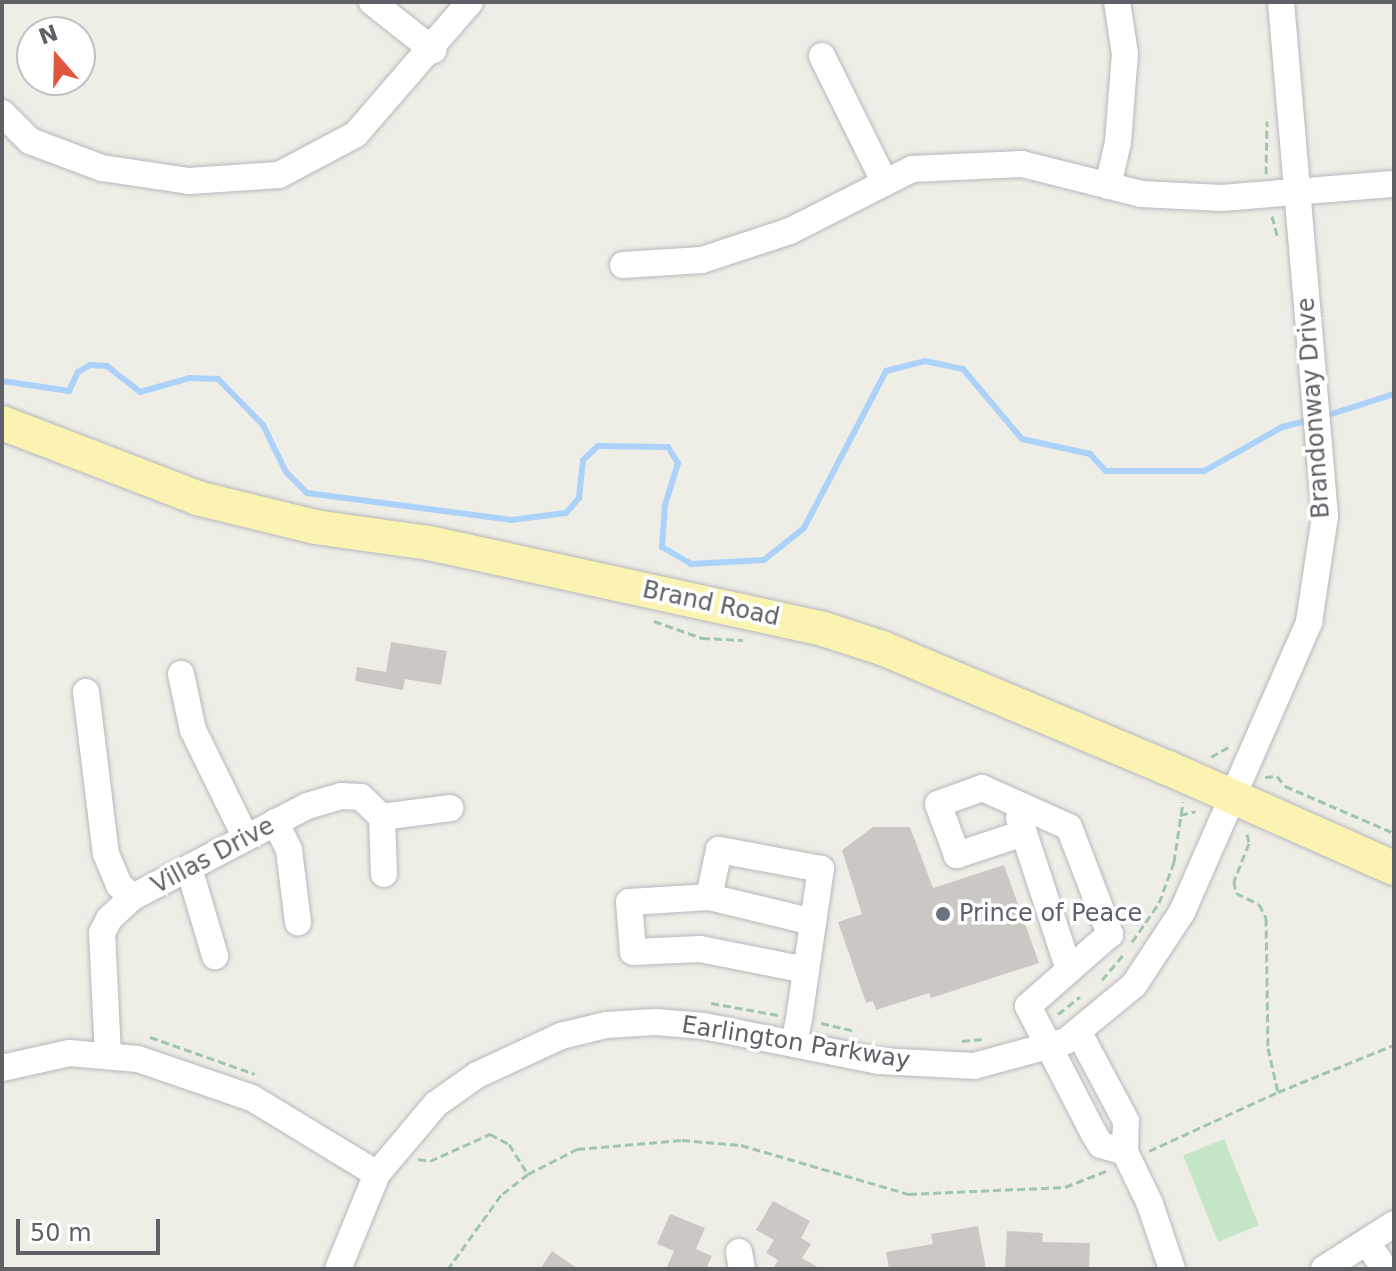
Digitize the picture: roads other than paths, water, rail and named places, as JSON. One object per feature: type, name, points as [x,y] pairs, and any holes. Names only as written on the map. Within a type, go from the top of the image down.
[{"type":"main road","name":"Brand Road","points":[[2,423],[197,498],[271,516],[429,543],[823,629],[882,648],[1241,799],[1394,868]]},
{"type":"street","points":[[372,2],[433,50]]},
{"type":"street","points":[[2,113],[30,141],[87,163],[189,181],[279,175],[356,134],[433,50],[470,2]]},
{"type":"street","points":[[1108,186],[1118,142],[1125,54],[1117,2]]},
{"type":"street","name":"Brandonway Drive","points":[[1241,799],[1309,622],[1325,516],[1281,2]]},
{"type":"street","points":[[822,56],[883,179]]},
{"type":"street","points":[[623,265],[702,260],[790,231],[883,179],[912,169],[1022,164],[1141,194],[1222,198],[1394,184]]},
{"type":"street","points":[[181,674],[193,730],[246,838]]},
{"type":"street","points":[[86,692],[106,854],[119,885],[133,897]]},
{"type":"street","points":[[1024,833],[957,855],[938,804],[982,788],[1069,827],[1110,934],[1028,1006],[1101,1145],[1127,1156]]},
{"type":"street","name":"Villas Drive","points":[[108,1055],[102,933],[109,919],[133,897],[275,822],[341,796],[361,797],[382,817]]},
{"type":"street","name":"Earlington Parkway","points":[[338,1269],[377,1174],[436,1104],[477,1075],[561,1036],[606,1025],[655,1022],[879,1061],[974,1066],[1049,1049],[1079,1033],[1134,985],[1182,912],[1241,799]]},
{"type":"street","points":[[1014,802],[1069,970]]},
{"type":"street","points":[[384,874],[382,817],[450,808]]},
{"type":"street","points":[[275,822],[289,850],[298,922]]},
{"type":"street","points":[[709,897],[719,850],[821,869],[794,1044]]},
{"type":"street","points":[[189,868],[215,956]]},
{"type":"street","points":[[806,970],[700,949],[633,952],[629,902],[709,897],[813,922]]},
{"type":"street","points":[[1079,1033],[1126,1121],[1127,1156],[1172,1269]]},
{"type":"street","points":[[2,1068],[69,1053],[138,1059],[252,1098],[377,1174]]},
{"type":"street","points":[[1324,1269],[1368,1244],[1394,1224]]},
{"type":"street","points":[[1368,1244],[1385,1269]]},
{"type":"waterway","points":[[2,381],[69,391],[78,372],[90,365],[107,366],[140,392],[189,378],[218,379],[263,425],[286,472],[307,493],[511,520],[566,513],[579,498],[583,460],[598,446],[668,447],[678,463],[665,505],[662,547],[691,564],[764,560],[804,528],[886,371],[925,361],[963,369],[1022,439],[1090,454],[1106,471],[1204,471],[1282,427],[1310,420]]},
{"type":"waterway","points":[[1325,416],[1394,394]]},
{"type":"place","name":"Prince of Peace","points":[[943,914]]}]
